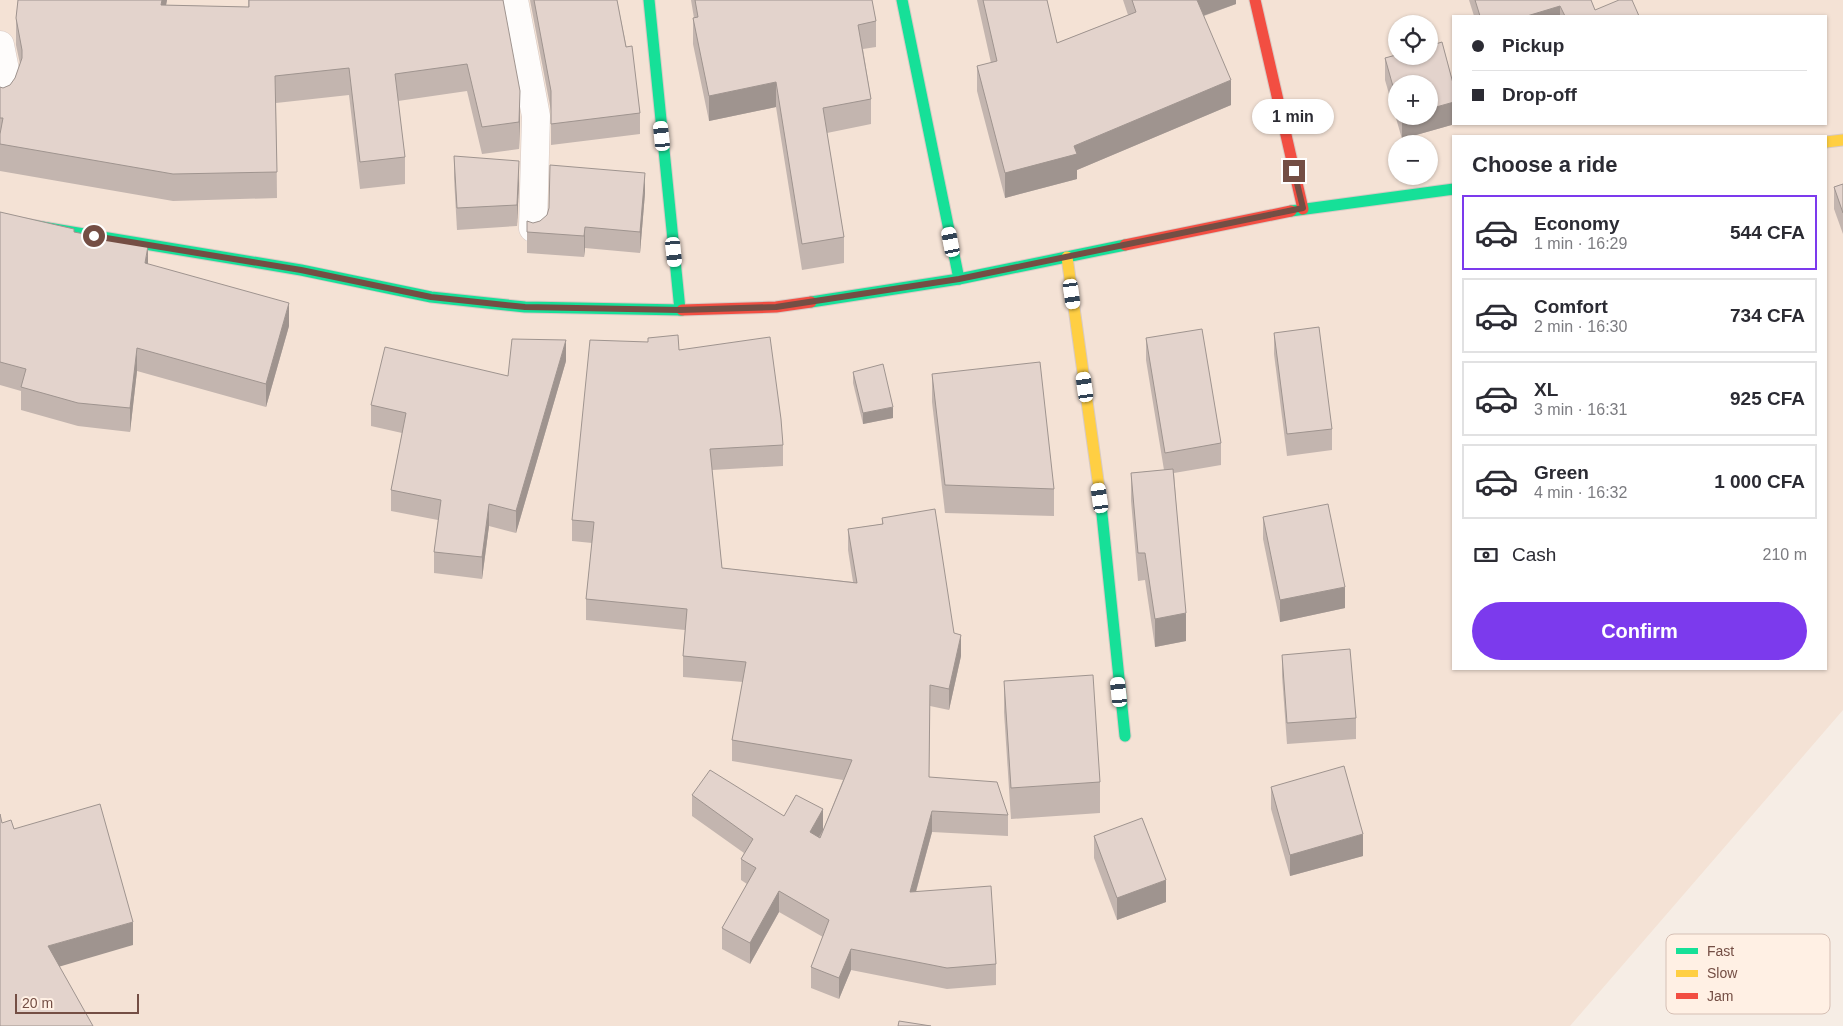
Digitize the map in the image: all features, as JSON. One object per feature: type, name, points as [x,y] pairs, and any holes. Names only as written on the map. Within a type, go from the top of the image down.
[{"type":"main road","points":[[649,0],[680,310]]},
{"type":"main road","points":[[902,0],[959,279]]},
{"type":"main road","points":[[1255,0],[1303,208]]},
{"type":"main road","points":[[1827,142],[1843,140]]},
{"type":"main road","points":[[0,220],[301,270],[431,297],[525,307],[680,310],[776,307],[959,279],[1303,208],[1452,189]]},
{"type":"main road","points":[[1067,257],[1100,498],[1124,736]]},
{"type":"street","points":[[514,0],[536,116],[533,228]]},
{"type":"street","points":[[0,45],[7,80],[0,98]]},
{"type":"shaded area","points":[[0,0],[1843,0],[1843,710],[1570,1026],[0,1026]]},
{"type":"building","points":[[18,0],[162,0],[161,5],[249,7],[249,0],[503,0],[520,91],[519,122],[482,127],[467,64],[395,74],[405,157],[360,162],[349,68],[275,76],[277,172],[173,174],[0,144],[3,118],[0,118],[0,87],[3,88],[10,85],[15,78],[22,58],[16,18]]},
{"type":"building","points":[[534,0],[617,0],[626,47],[632,46],[640,113],[551,124],[551,91]]},
{"type":"building","points":[[695,0],[872,0],[876,21],[858,25],[871,99],[823,108],[844,237],[802,244],[776,82],[709,96],[693,18],[698,17]]},
{"type":"building","points":[[983,0],[1047,0],[1057,43],[1136,12],[1132,0],[1197,0],[1231,80],[1074,146],[1077,154],[1005,173],[977,66],[997,61]]},
{"type":"building","points":[[1475,0],[1591,0],[1595,10],[1619,0],[1632,0],[1639,15],[1564,15],[1560,6],[1530,15],[1480,15]]},
{"type":"building","points":[[1442,42],[1452,80],[1452,103],[1438,106],[1438,75],[1390,75],[1385,58],[1388,57],[1388,65],[1438,65],[1438,43]]},
{"type":"building","points":[[454,156],[519,161],[517,205],[457,208]]},
{"type":"building","points":[[550,165],[645,173],[640,232],[585,227],[584,236],[527,232],[527,221],[533,223],[540,221],[547,215],[549,208]]},
{"type":"building","points":[[1843,184],[1843,213],[1834,187]]},
{"type":"building","points":[[0,212],[74,229],[74,232],[148,246],[145,263],[289,303],[266,384],[137,348],[130,408],[78,403],[21,387],[26,369],[0,362]]},
{"type":"building","points":[[1319,327],[1332,429],[1287,434],[1274,333]]},
{"type":"building","points":[[1202,329],[1221,443],[1165,453],[1146,338]]},
{"type":"building","points":[[678,335],[679,350],[770,337],[783,445],[710,449],[722,568],[857,583],[848,529],[883,524],[882,518],[935,509],[954,633],[961,635],[949,689],[930,685],[929,777],[997,782],[1008,815],[932,811],[910,892],[991,886],[996,964],[947,968],[851,949],[839,978],[811,967],[829,920],[779,891],[750,943],[722,928],[756,868],[741,859],[753,839],[692,795],[710,770],[784,816],[796,795],[823,809],[810,832],[820,838],[852,760],[732,740],[746,662],[683,656],[687,609],[586,599],[594,522],[572,520],[590,340],[648,342],[648,338]]},
{"type":"building","points":[[512,339],[566,340],[516,511],[489,504],[482,557],[434,552],[441,500],[391,490],[406,413],[371,405],[385,347],[508,376]]},
{"type":"building","points":[[1040,362],[1054,489],[945,485],[932,374]]},
{"type":"building","points":[[883,364],[893,407],[863,413],[853,372]]},
{"type":"building","points":[[1173,469],[1186,613],[1155,619],[1145,553],[1138,553],[1131,473]]},
{"type":"building","points":[[1328,504],[1345,587],[1280,600],[1263,517]]},
{"type":"building","points":[[1350,649],[1356,718],[1287,723],[1282,655]]},
{"type":"building","points":[[1093,675],[1100,782],[1011,788],[1004,681]]},
{"type":"building","points":[[1344,766],[1363,834],[1290,855],[1271,787]]},
{"type":"building","points":[[100,804],[133,922],[48,946],[93,1026],[0,1026],[0,814],[2,823],[11,820],[14,829]]},
{"type":"building","points":[[1142,818],[1166,880],[1117,898],[1094,836]]},
{"type":"building","points":[[899,1021],[931,1026],[898,1026]]},
{"type":"traffic: fast","points":[[649,0],[680,310]]},
{"type":"traffic: fast","points":[[902,0],[959,279]]},
{"type":"traffic: fast","points":[[1291,211],[1452,189]]},
{"type":"traffic: fast","points":[[0,220],[301,270],[431,297],[525,307],[682,310]]},
{"type":"traffic: fast","points":[[811,302],[959,279],[1125,245]]},
{"type":"traffic: fast","points":[[1100,495],[1125,736]]},
{"type":"traffic: slow","points":[[1827,142],[1843,140]]},
{"type":"traffic: slow","points":[[1067,257],[1100,495]]},
{"type":"traffic: jam","points":[[1255,0],[1303,209]]},
{"type":"traffic: jam","points":[[1125,245],[1291,211]]},
{"type":"traffic: jam","points":[[682,310],[776,307],[811,302]]},
{"type":"route","points":[[94,236],[301,270],[431,297],[525,307],[680,310],[776,307],[959,279],[1303,208],[1294,171]]}]
